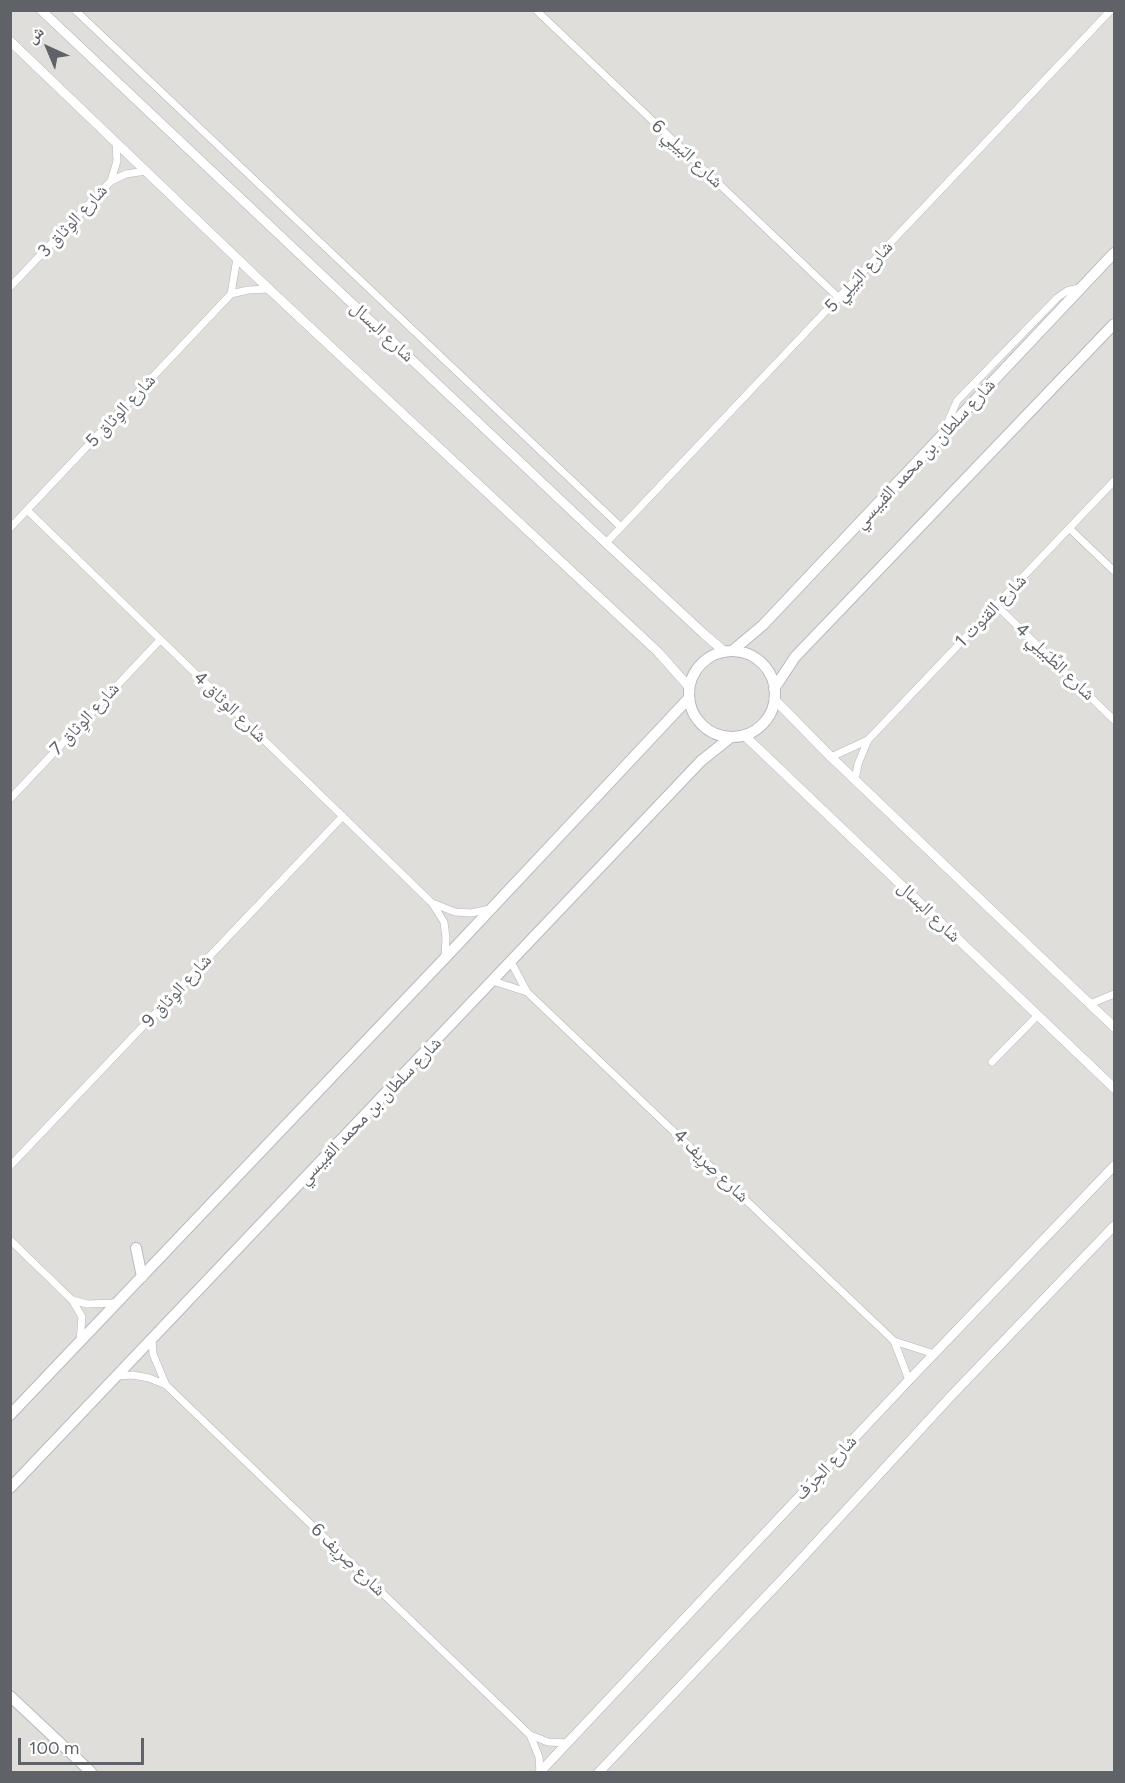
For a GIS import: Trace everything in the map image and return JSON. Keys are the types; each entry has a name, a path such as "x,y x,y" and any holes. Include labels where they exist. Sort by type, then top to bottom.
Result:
{"main road":[{"name":"شارع سلطان بن محمد القبيسي","path":"729,652 763,625 1114,253"},
{"path":"774,694 767,669 759,661 749,655 729,652 708,658 699,666 693,676 689,693 693,713 702,726 716,734 731,737 744,735 756,729 766,720 774,694 795,657 1114,324"},
{"path":"10,1415 445,958 689,693"},
{"name":"شارع سلطان بن محمد القبيسي","path":"10,1488 701,761 731,737"},
{"path":"136,1248 142,1277"},
{"path":"10,1696 90,1773"}],"street":[{"name":"شارع البسال","path":"41,10 606,543 704,634 729,652"},
{"path":"75,10 621,528"},
{"name":"شارع البَيلِي 6","path":"536,10 839,298"},
{"name":"شارع البَيلِي 5","path":"606,543 1111,10"},
{"path":"10,41 269,289 658,652 689,693"},
{"name":"شارع الوِثاق 3","path":"111,181 117,161 116,142"},
{"name":"شارع الوِثاق 3","path":"10,287 111,181 126,174 146,171"},
{"path":"237,258 231,294 269,289"},
{"name":"شارع الوِثاق 5","path":"10,528 231,294"},
{"name":"شارع القنوت 1","path":"831,757 867,740 1114,481"},
{"name":"شارع الوِثاق 4","path":"27,510 432,903 444,922 445,958"},
{"path":"1069,528 1114,571"},
{"name":"شارع الطِّبَيلِي 4","path":"996,605 1114,720"},
{"name":"شارع الوِثاق 7","path":"10,799 160,640"},
{"path":"774,694 831,757 1114,1027"},
{"name":"شارع البسال","path":"744,735 1114,1088"},
{"name":"شارع القنوت 1","path":"855,780 867,740"},
{"name":"شارع الوِثاق 9","path":"10,1166 343,816"},
{"name":"شارع الوِثاق 4","path":"432,903 455,912 471,913 491,909"},
{"name":"شارع صِرِيف 4","path":"511,962 526,992 894,1341 934,1354"},
{"name":"شارع صِرِيف 4","path":"493,981 526,992"},
{"path":"1090,1004 1114,994"},
{"path":"992,1062 1038,1015"},
{"name":"شارع الحِرَف","path":"540,1772 1114,1166"},
{"path":"598,1773 791,1570 952,1395 1114,1226"},
{"path":"10,1240 72,1300 82,1317 79,1344"},
{"path":"72,1300 87,1304 118,1303"},
{"name":"شارع صِرِيف 6","path":"152,1340 153,1354 166,1385"},
{"name":"شارع صِرِيف 4","path":"894,1341 909,1380"},
{"name":"شارع صِرِيف 6","path":"117,1376 133,1375 166,1385 530,1735 537,1749 540,1772"},
{"name":"شارع صِرِيف 6","path":"530,1735 548,1742 568,1743"}],"shaded area":[{"path":"11,11 1114,11 1114,1772 11,1772"}]}
